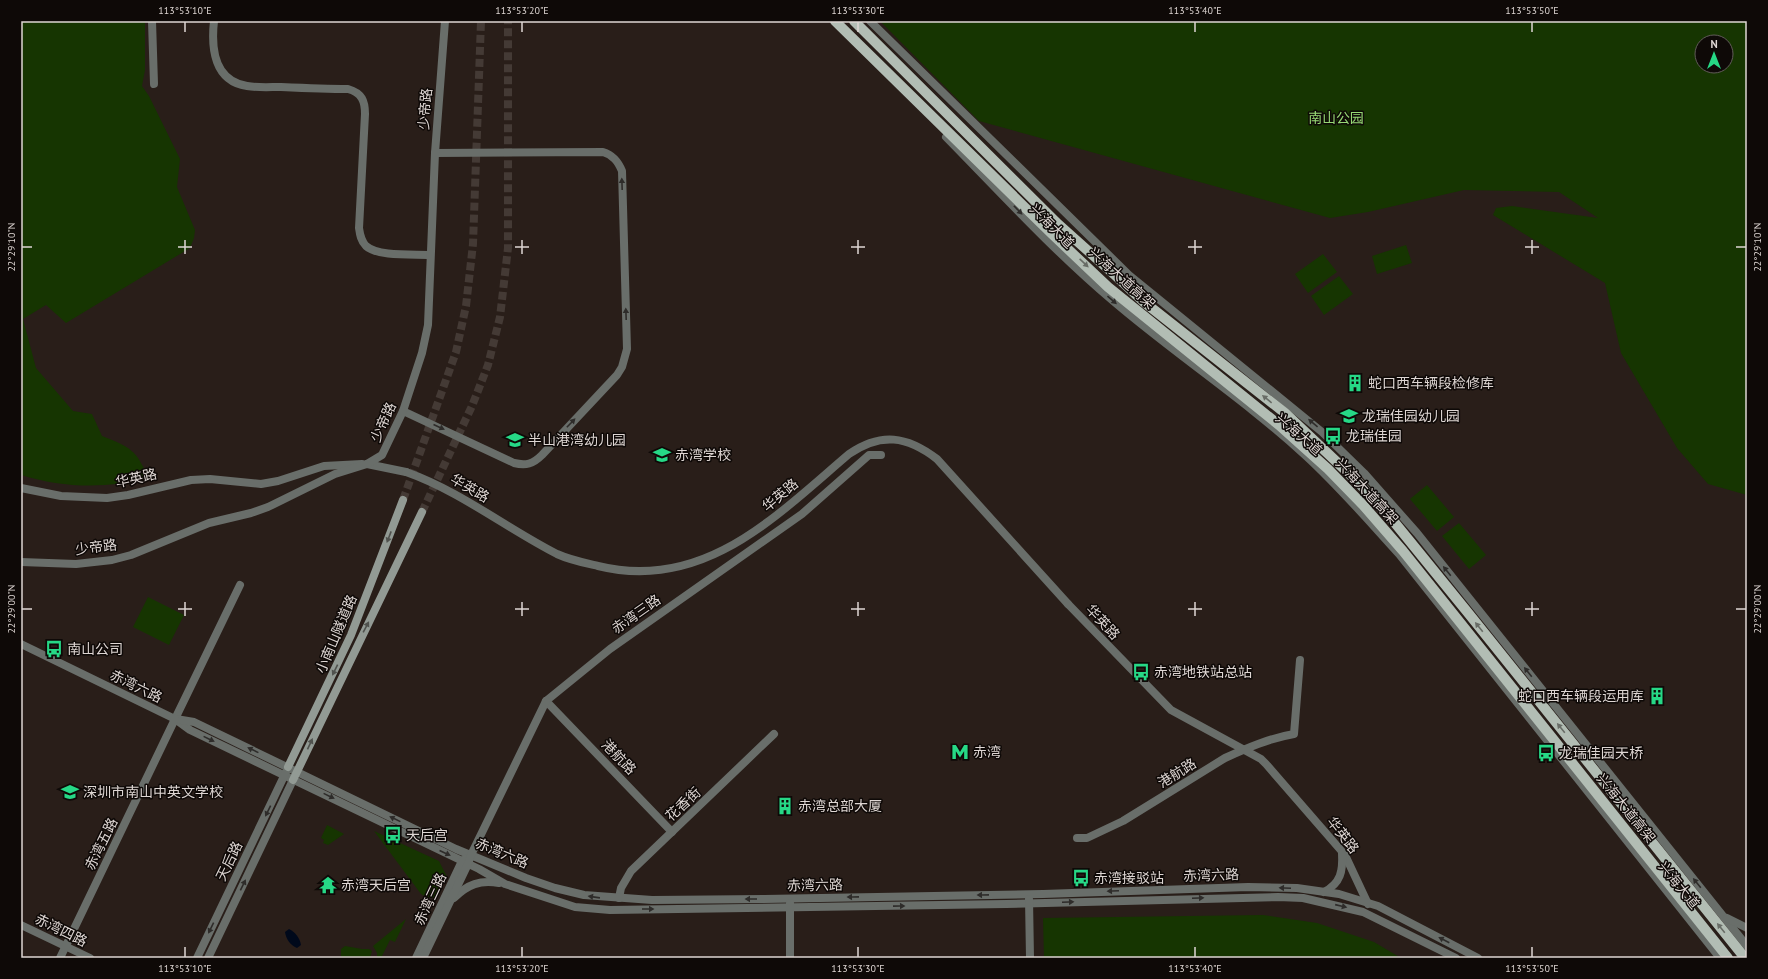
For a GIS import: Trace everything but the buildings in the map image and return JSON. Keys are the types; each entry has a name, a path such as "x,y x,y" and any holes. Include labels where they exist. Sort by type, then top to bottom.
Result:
{"main road":[{"name":"兴海大道高架","path":"835,21 1108,287 1279,425 1349,490 1403,551 1728,958"},
{"name":"兴海大道高架","path":"854,21 1058,224 1144,302 1284,413 1359,483 1421,554 1745,958"},
{"name":"小南山隧道路","path":"288,767 351,636 402,500"},
{"name":"小南山隧道路","path":"295,776 422,512"}],"street":[{"path":"152,21 154,84"},
{"path":"214,21 212,48 216,61 222,72 231,80 247,86 348,89 360,95 363,99 365,114 359,228 362,242 378,252 430,255"},
{"name":"少帝路","path":"21,562 76,564 112,560 131,555 209,523 251,513 286,499 335,474 367,464 382,455 387,448 403,411 422,353 428,325 434,153 445,21"},
{"name":"兴海大道","path":"835,21 886,76 1075,267 1158,338 1243,404 1304,454 1344,493 1399,554 1720,958"},
{"name":"兴海大道","path":"870,21 1129,275 1322,432 1364,473 1417,533 1747,946"},
{"path":"403,411 455,434 514,463 520,465 531,464 542,455 617,375 622,367 627,349 622,170 614,157 603,152 434,153"},
{"name":"华英路","path":"21,488 61,496 107,498 128,495 191,480 210,479 261,484 278,481 324,466 367,464 406,472 426,479 456,494 518,533 559,554 611,569 634,571 654,570 685,565 730,548 776,517 860,446 872,441 896,440 915,445 937,459 1068,604 1170,710 1266,764 1342,852 1373,916"},
{"name":"赤湾三路","path":"416,958 465,863 471,855 546,701 610,648 802,514 869,455 881,455"},
{"name":"赤湾五路","path":"60,958 240,585"},
{"name":"赤湾六路","path":"21,644 176,719 190,730 284,776 295,776 471,855 555,888 584,895 652,900 1029,894 1248,887 1297,888 1324,892 1367,902 1402,918 1478,958"},
{"name":"港航路","path":"1077,838 1087,838 1123,821 1225,758 1281,736 1294,734 1300,660"},
{"name":"港航路","path":"546,701 672,832"},
{"name":"赤湾六路","path":"176,719 194,722 288,767 295,776 505,884 558,902 587,909 790,908 1029,904 1278,896 1303,898 1337,905 1373,916 1456,958"},
{"name":"花香街","path":"619,898 621,888 631,872 774,734"},
{"name":"小南山隧道路","path":"284,776 288,767"},
{"name":"天后路","path":"197,958 284,776"},
{"name":"天后路","path":"208,958 295,776"},
{"path":"1324,892 1339,879 1342,868 1342,852"},
{"name":"赤湾三路","path":"423,958 465,863"},
{"path":"449,902 464,888 474,883 490,881 505,884"},
{"path":"1029,894 1030,958"},
{"path":"790,898 790,958"},
{"path":"1721,914 1747,928"},
{"name":"赤湾四路","path":"21,925 90,958"},
{"path":"1737,958 1747,951"}],"green space":[{"path":"21,21 145,21 145,70 142,86 149,96 180,159 177,187 195,230 190,248 66,323 46,305 23,319 36,368 73,411 92,414 102,436 119,443 136,455 148,478 116,484 84,486 69,485 21,475"},
{"name":"南山公园","path":"880,21 1747,21 1747,495 1708,484 1677,448 1621,353 1605,283 1493,215 1496,208 1512,206 1598,218 1559,192 1464,190 1368,212 1330,218 979,121"},
{"path":"1406,245 1412,263 1377,274 1372,256"},
{"path":"1323,254 1337,272 1308,293 1295,274"},
{"path":"1339,276 1353,294 1324,315 1311,296"},
{"path":"1427,485 1454,517 1437,531 1410,499"},
{"path":"1459,523 1486,555 1469,569 1442,536"},
{"path":"148,597 184,615 169,645 133,627"},
{"path":"327,825 344,834 328,845 323,843 324,840 321,838"},
{"path":"374,831 439,861 447,877 436,898 426,897 421,894"},
{"path":"1263,915 1317,923 1374,942 1401,958 1044,958 1043,918"},
{"path":"406,919 395,942 390,940 381,958 377,958 377,953 373,946"},
{"path":"345,946 369,949 372,951 370,958 341,958 341,949"}],"water":[{"path":"289,929 300,940 301,945 297,948 289,942 286,937 285,932"}],"tunnel":[{"path":"403,500 456,352 466,306 473,244 481,21"},
{"path":"422,512 472,406 488,365 500,317 508,248 508,21"}],"place":[{"name":"蛇口西车辆段检修库","path":"1355,383"},
{"name":"龙瑞佳园幼儿园","path":"1349,416"},
{"name":"龙瑞佳园","path":"1333,436"},
{"name":"半山港湾幼儿园","path":"515,440"},
{"name":"赤湾学校","path":"662,455"},
{"name":"南山公司","path":"54,649"},
{"name":"赤湾地铁站总站","path":"1141,672"},
{"name":"蛇口西车辆段运用库","path":"1657,696"},
{"name":"赤湾","path":"960,752"},
{"name":"龙瑞佳园天桥","path":"1546,753"},
{"name":"深圳市南山中英文学校","path":"70,792"},
{"name":"赤湾总部大厦","path":"785,806"},
{"name":"天后宫","path":"393,835"},
{"name":"赤湾接驳站","path":"1081,878"},
{"name":"赤湾天后宫","path":"328,885"}]}
